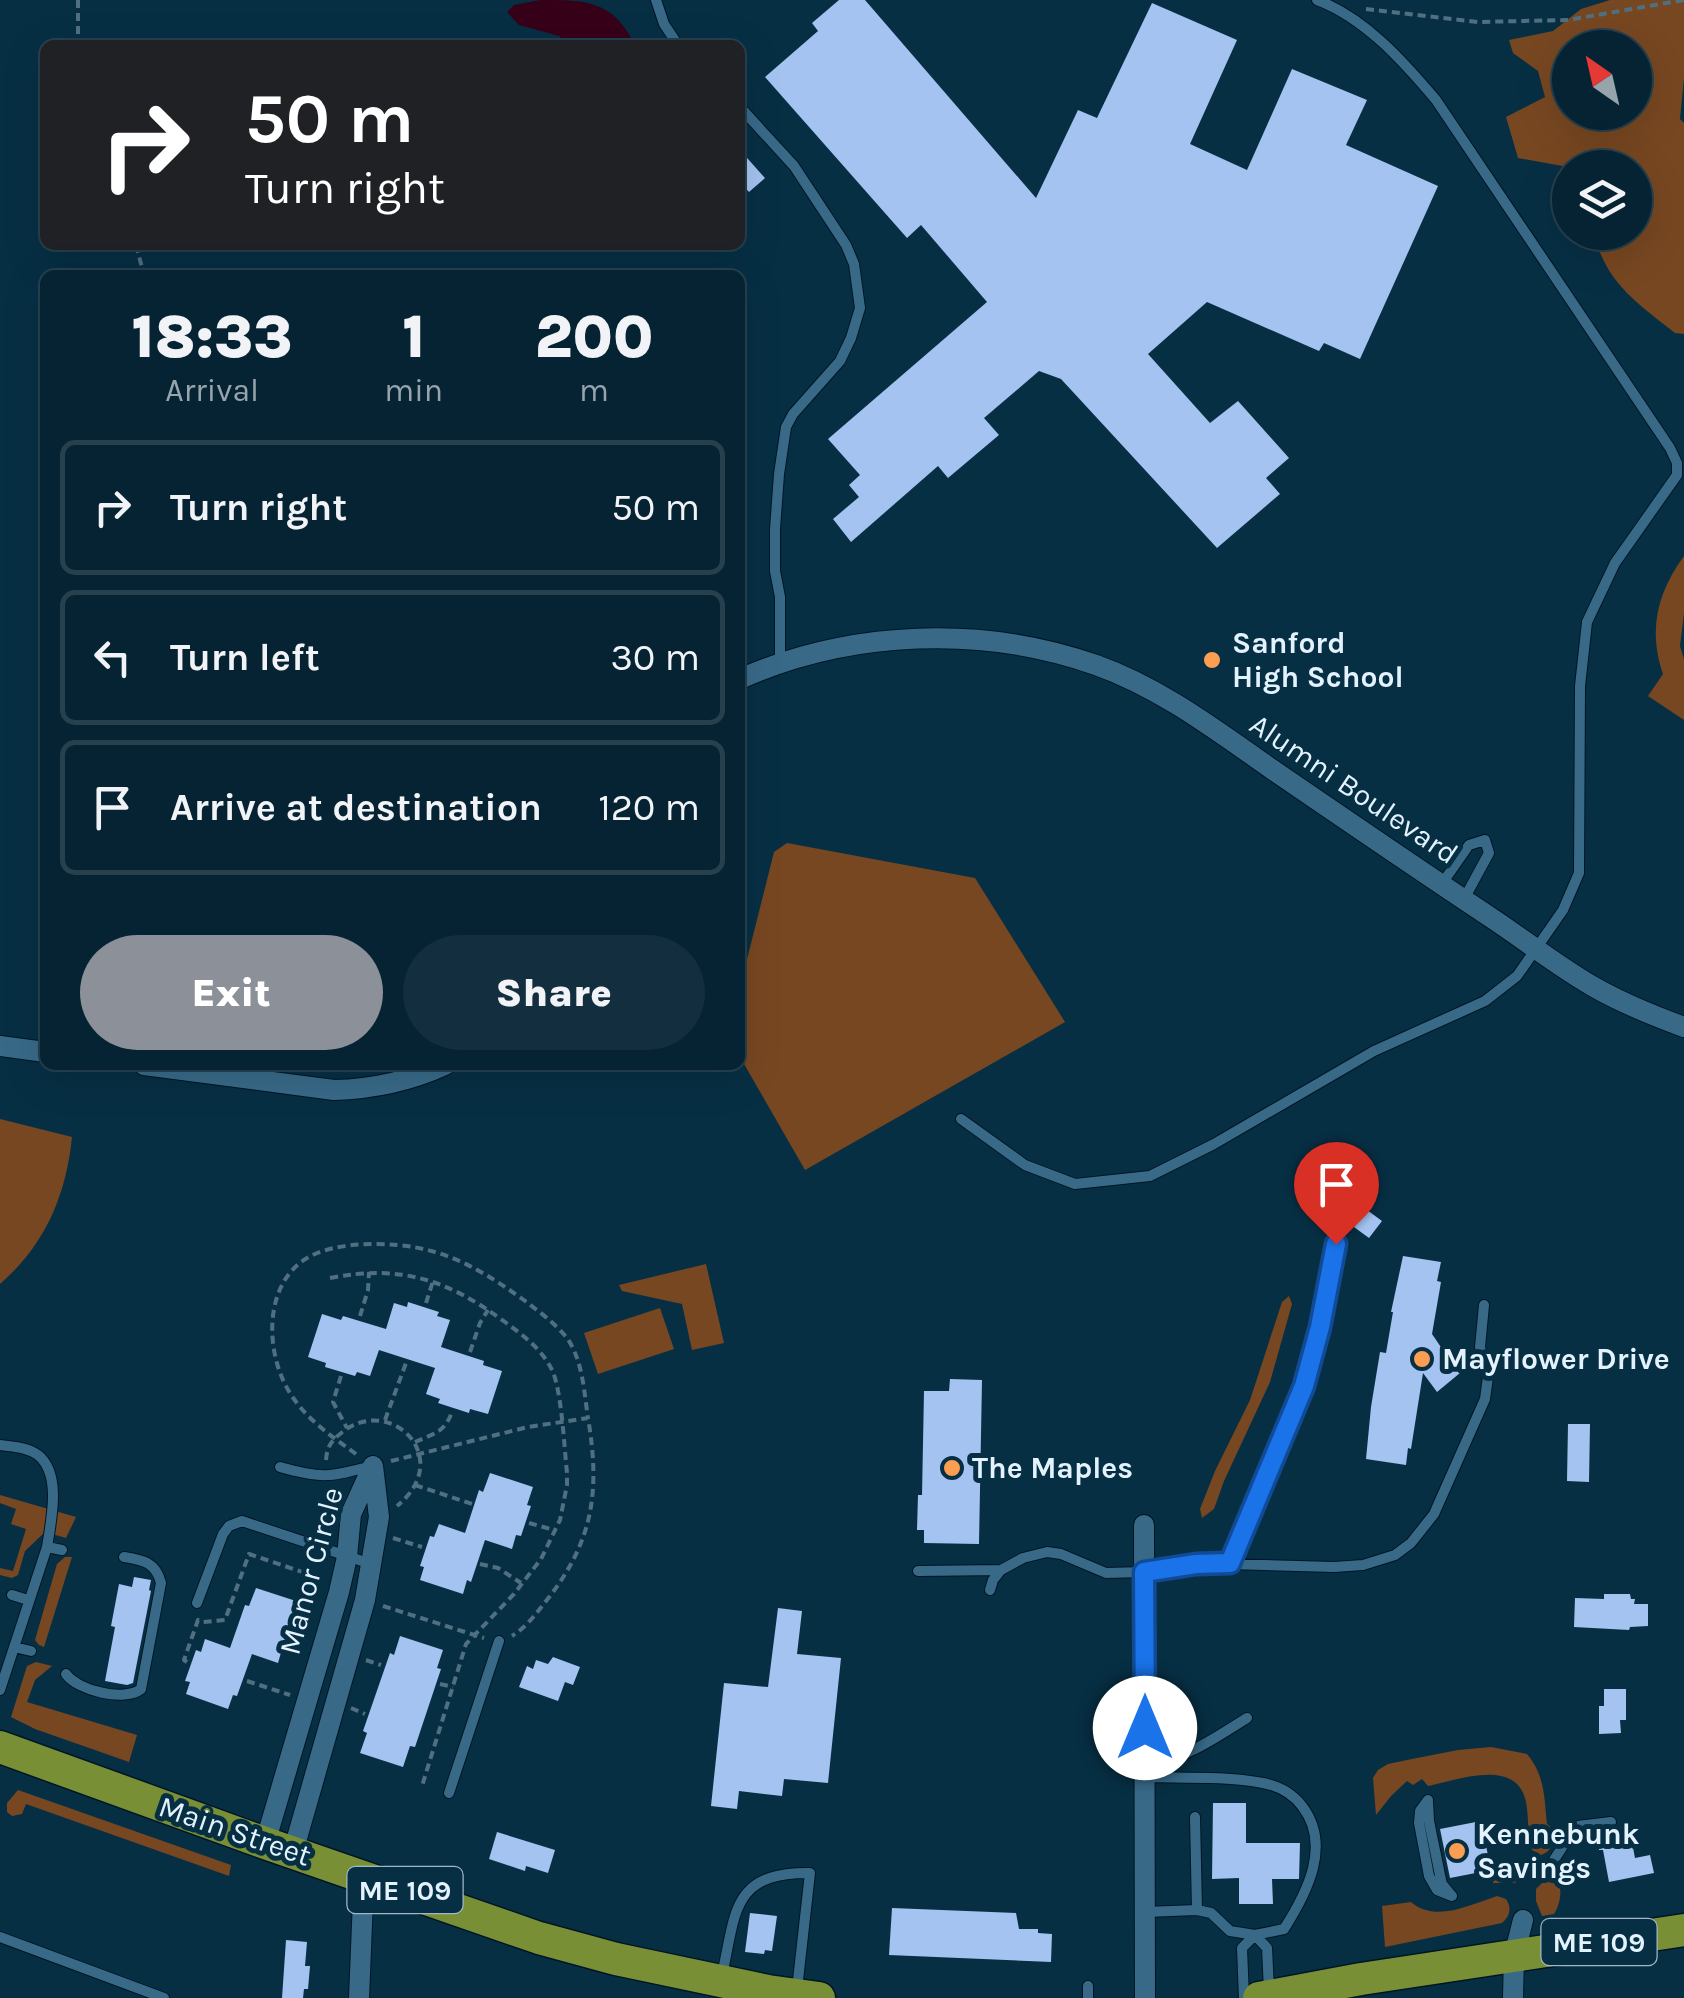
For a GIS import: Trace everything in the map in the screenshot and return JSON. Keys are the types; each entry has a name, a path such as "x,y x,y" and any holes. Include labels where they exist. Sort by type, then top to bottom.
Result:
{"highway":[{"name":"Main Street","path":"0,1747 540,1938 616,1959 808,1996"},
{"name":"ME 109","path":"1261,1998 1684,1930"}],"street":[{"name":"Alumni Boulevard","path":"745,677 780,663 853,645 928,638 1006,643 1096,666 1120,675 1198,719 1592,986 1684,1028"},
{"path":"0,1046 40,1051"},
{"path":"182,1070 334,1090 396,1082 431,1070"},
{"name":"Manor Circle","path":"279,1848 347,1556 352,1514 373,1466"},
{"name":"Manor Circle","path":"279,1848 365,1600 379,1517 373,1466"},
{"path":"1144,1526 1145,1998"},
{"path":"359,1998 364,1876"},
{"path":"1513,1998 1514,1956 1523,1920"}],"lane":[{"path":"656,0 675,40"},
{"path":"961,1118 1025,1166 1075,1184 1150,1176 1214,1144 1374,1051 1485,1001 1517,976 1538,949 1579,873 1580,675 1587,622 1615,563 1677,475 1678,463 1436,100 1375,37 1317,0"},
{"path":"745,112 794,166 846,245 854,264 860,308 840,361 786,427 775,529 780,663"},
{"path":"1441,885 1469,845 1486,840 1488,853 1464,900"},
{"path":"1230,1563 1304,1386 1336,1244"},
{"path":"990,1590 1001,1570 1023,1558 1047,1552 1106,1573 1230,1563 1334,1567 1363,1565 1394,1554 1411,1544 1434,1514 1485,1399 1488,1377 1480,1347 1484,1305"},
{"path":"0,1445 20,1447 42,1458 49,1469 52,1497 47,1547 0,1690"},
{"path":"280,1467 312,1476 334,1476 373,1466"},
{"path":"197,1604 223,1534 229,1526 242,1521 372,1564"},
{"path":"47,1547 62,1550"},
{"path":"66,1674 74,1684 123,1696 132,1696 141,1689 161,1583 151,1564 124,1557"},
{"path":"918,1570 1001,1570"},
{"path":"12,1595 28,1600"},
{"path":"449,1792 498,1641"},
{"path":"14,1647 31,1652"},
{"path":"1145,1772 1194,1752 1247,1718"},
{"path":"1145,1772 1263,1783 1290,1792 1311,1818 1316,1848 1310,1880 1284,1929 1255,1934 1230,1931 1211,1913 1145,1912"},
{"path":"1428,1800 1420,1812 1419,1823 1429,1876 1438,1890 1452,1896"},
{"path":"1195,1817 1196,1910"},
{"path":"1550,1866 1569,1827 1611,1822"},
{"path":"720,1981 737,1907 748,1891 756,1882 774,1876 810,1873 808,1996"},
{"path":"1255,1934 1267,1948 1261,1998"},
{"path":"1255,1934 1242,1948 1261,1998"},
{"path":"0,1937 164,1998"}],"path":[{"path":"78,0 78,40"},
{"path":"1329,5 1478,22 1568,20 1684,0"},
{"path":"365,1600 498,1641 517,1633 532,1620 568,1573 588,1522 594,1459 588,1418 578,1362 566,1338 552,1322 474,1267 422,1247 338,1247 304,1260 284,1280 274,1308 273,1342 280,1372 294,1399 318,1425 373,1466 528,1427 588,1418"},
{"path":"360,1316 369,1272"},
{"path":"330,1278 369,1272 403,1273 433,1280 488,1310 541,1352 556,1383 567,1485 555,1530 541,1560 523,1584 466,1644 422,1786"},
{"path":"426,1304 433,1280"},
{"path":"470,1352 488,1310"},
{"path":"384,1422 406,1363"},
{"path":"341,1376 334,1402 347,1428"},
{"path":"414,1442 442,1430 452,1412"},
{"path":"415,1485 472,1504"},
{"path":"529,1523 555,1530"},
{"path":"386,1536 422,1546"},
{"path":"187,1662 184,1660 198,1620 225,1620 249,1554 329,1581"},
{"path":"480,1564 498,1568 523,1584"},
{"path":"228,1614 237,1617"},
{"path":"360,1658 380,1665"},
{"path":"247,1681 298,1698"},
{"path":"440,1684 452,1686"}],"shaded area":[{"path":"540,0 584,2 607,11 632,40 563,40 519,25 507,12 514,5"},
{"path":"1610,0 1684,0 1680,119 1684,123 1684,334 1675,333 1624,290 1599,250 1652,250 1652,150 1552,150 1552,164 1518,158 1506,117 1545,97 1538,71 1513,53 1509,40 1552,31 1552,130 1652,130 1652,30 1554,30 1581,9"},
{"path":"1684,556 1680,646 1684,659 1684,720 1648,696 1663,674 1656,642 1658,612 1667,584"},
{"path":"787,843 975,878 1065,1022 805,1170 745,1066 745,967 774,852"},
{"path":"0,1119 72,1137 65,1179 51,1218 29,1253 0,1284"},
{"path":"706,1264 724,1343 692,1350 682,1304 622,1291 619,1285"},
{"path":"1289,1296 1292,1304 1270,1382 1214,1509 1202,1518 1200,1509 1250,1400 1282,1302"},
{"path":"660,1308 674,1349 598,1374 584,1333"},
{"path":"0,1495 76,1517 66,1538 45,1532 25,1551 18,1575 12,1578 0,1575 0,1568 13,1571 26,1529 11,1524 16,1509 0,1503"},
{"path":"72,1557 44,1647 35,1640 57,1564"},
{"path":"36,1662 52,1666 35,1680 27,1702 137,1735 129,1762 11,1717 27,1666"},
{"path":"1491,1747 1527,1754 1537,1770 1547,1824 1561,1836 1547,1852 1541,1855 1532,1850 1526,1802 1520,1788 1499,1776 1470,1777 1428,1786 1422,1779 1413,1785 1407,1781 1376,1815 1373,1778 1388,1764"},
{"path":"18,1790 231,1865 229,1876 26,1804 22,1814 12,1816 7,1812 7,1803"},
{"path":"1518,1863 1523,1870 1515,1883 1493,1883 1492,1866"},
{"path":"1550,1875 1558,1880 1560,1900 1554,1914 1542,1916 1536,1889"},
{"path":"1497,1896 1506,1899 1509,1906 1502,1923 1385,1947 1382,1906 1411,1902 1442,1912"}],"building":[{"name":"Sanford High School","path":"839,0 865,0 1036,198 1078,110 1097,118 1152,3 1237,40 1190,144 1247,170 1292,69 1367,100 1346,145 1438,186 1360,359 1324,343 1319,351 1207,302 1148,354 1210,423 1238,401 1289,458 1266,478 1280,494 1217,548 1061,379 1039,371 984,418 999,435 948,478 938,466 851,542 833,519 859,497 849,485 860,475 828,439 987,302 921,225 907,238 765,77 818,31 812,23"},
{"path":"745,156 765,178 749,192 745,188"},
{"path":"1367,1210 1382,1221 1369,1238 1354,1227"},
{"name":"Mayflower Drive","path":"1403,1256 1441,1262 1432,1334 1447,1356 1457,1357 1466,1368 1437,1392 1423,1373 1406,1465 1366,1459 1380,1352 1386,1353"},
{"path":"408,1302 439,1312 437,1316 450,1320 441,1347 502,1371 488,1414 470,1409 469,1413 438,1403 440,1399 426,1394 435,1368 379,1350 370,1376 325,1367 326,1363 308,1357 322,1314 386,1329 394,1303 407,1307"},
{"name":"The Maples","path":"950,1379 982,1380 979,1544 924,1543 924,1530 917,1530 918,1495 922,1495 924,1391 949,1391"},
{"path":"1568,1424 1590,1424 1589,1482 1567,1481"},
{"path":"490,1473 533,1487 521,1536 516,1535 512,1549 485,1540 463,1594 420,1580 424,1567 420,1566 430,1536 434,1537 439,1524 465,1533 479,1490 483,1492"},
{"path":"134,1577 151,1580 151,1591 133,1683 127,1685 105,1681 119,1584 132,1587"},
{"path":"256,1588 299,1602 287,1651 282,1649 278,1663 252,1654 237,1696 233,1695 228,1709 186,1694 190,1682 185,1681 196,1650 201,1652 205,1639 230,1648 245,1605 249,1606"},
{"path":"1604,1594 1630,1594 1634,1604 1648,1604 1648,1626 1629,1630 1574,1627 1575,1598 1604,1599"},
{"path":"778,1608 802,1611 797,1654 841,1658 828,1783 784,1779 782,1796 739,1791 737,1809 711,1806 724,1683 768,1687"},
{"path":"400,1636 443,1650 437,1668 441,1669 415,1747 410,1746 403,1767 360,1753 367,1733 363,1731 390,1653 394,1655"},
{"path":"553,1657 580,1667 573,1685 565,1682 558,1701 519,1687 527,1666 533,1669 536,1660 548,1664"},
{"path":"1604,1689 1626,1689 1626,1720 1620,1720 1621,1733 1599,1734 1599,1706 1604,1706"},
{"path":"1213,1803 1246,1803 1246,1843 1300,1843 1299,1879 1272,1879 1273,1904 1239,1904 1239,1878 1212,1879"},
{"name":"Kennebunk Savings","path":"1481,1821 1491,1870 1450,1878 1440,1829"},
{"path":"497,1832 555,1850 548,1873 526,1866 525,1871 489,1859"},
{"path":"1630,1832 1635,1858 1650,1855 1654,1873 1609,1882 1597,1835"},
{"path":"892,1908 1016,1913 1019,1929 1052,1934 1051,1962 889,1955"},
{"path":"750,1913 777,1916 772,1951 745,1952"},
{"path":"286,1940 307,1942 305,1966 310,1966 303,1998 282,1998"}],"place":[{"name":"Sanford High School","path":"1212,660"},
{"name":"Mayflower Drive","path":"1422,1359"},
{"name":"The Maples","path":"952,1468"},
{"name":"Kennebunk Savings","path":"1457,1851"}],"route":[{"path":"1145,1728 1144,1572 1169,1566 1230,1563 1304,1386 1336,1244"}]}
